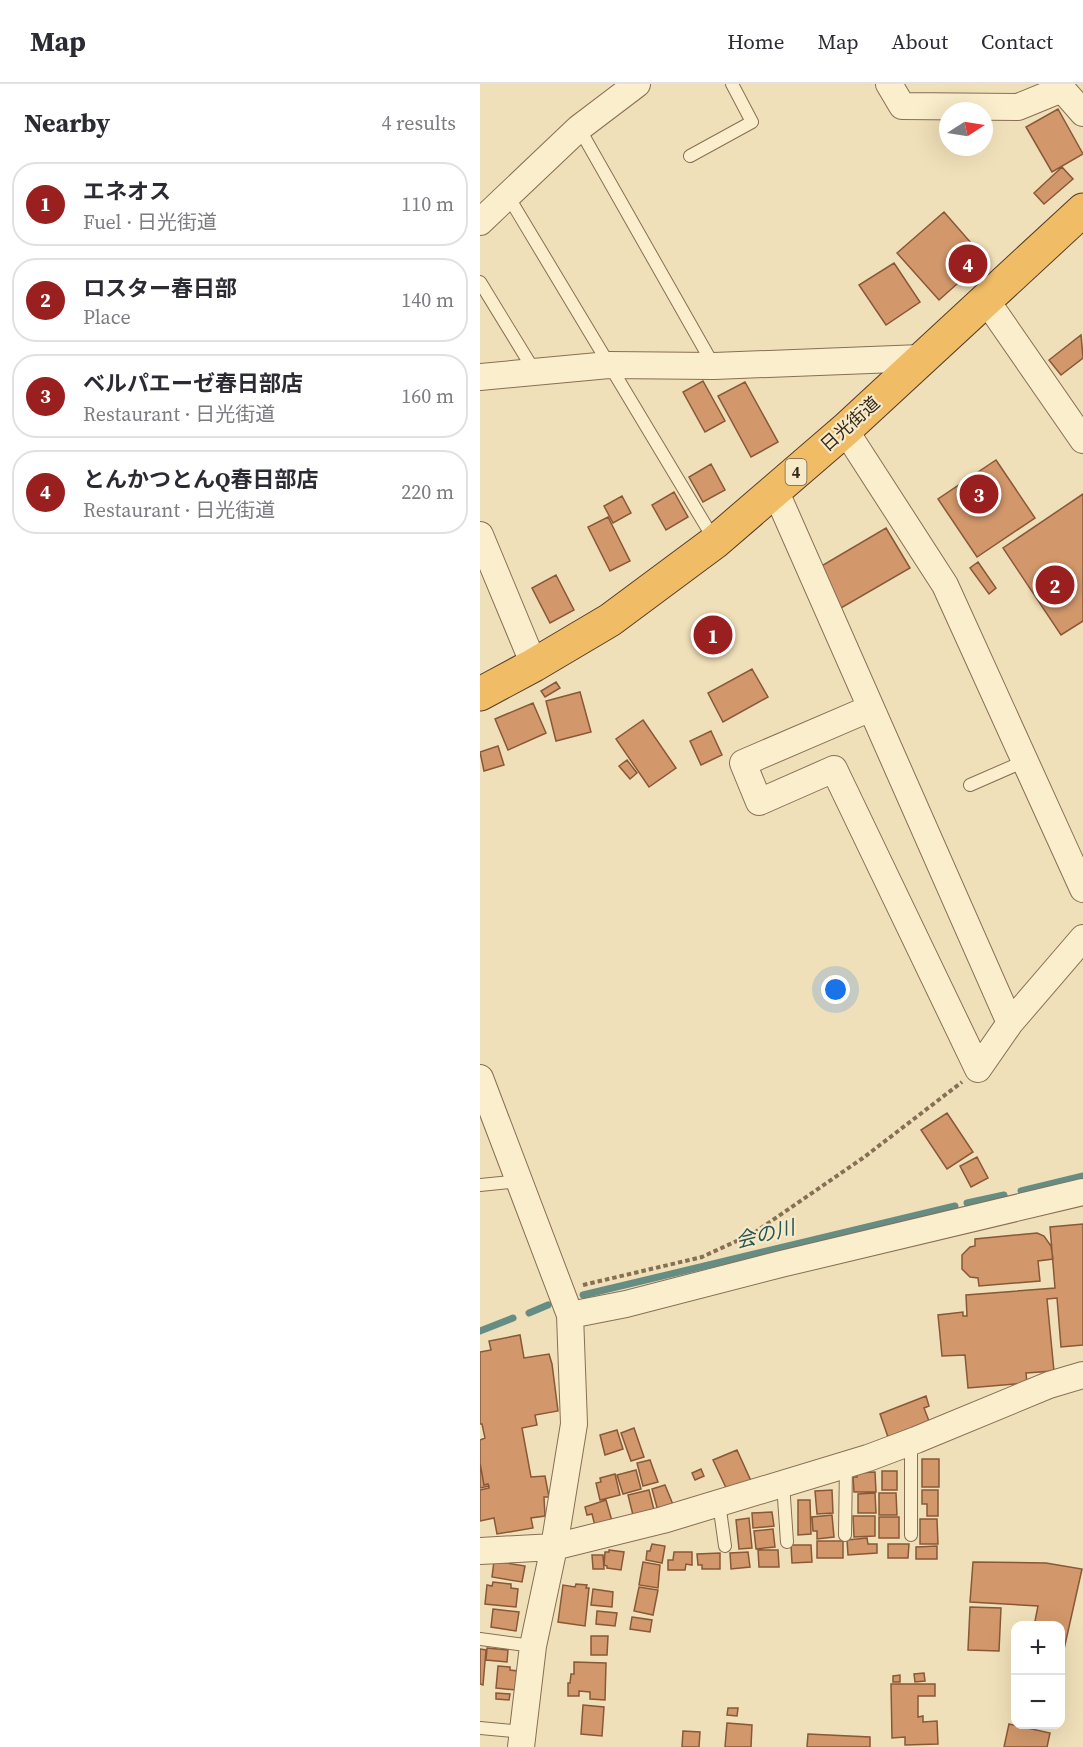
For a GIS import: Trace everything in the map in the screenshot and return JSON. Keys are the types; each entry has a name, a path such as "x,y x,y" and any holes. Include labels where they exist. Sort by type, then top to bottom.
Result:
{"highway":[{"name":"日光街道","path":"480,694 610,620 715,542 845,430 1083,210"}],"street":[{"path":"480,222 579,128 637,84"},
{"path":"890,84 902,106 1018,107 1030,92 1062,89 1083,113"},
{"path":"986,300 1083,440"},
{"path":"480,378 609,365 714,366 921,358"},
{"path":"845,430 945,585 1083,889"},
{"path":"775,490 1010,1023"},
{"path":"480,536 534,665"},
{"path":"834,769 759,802 742,763 871,708"},
{"path":"819,731 834,769 978,1070"},
{"path":"978,1070 1010,1023 1083,938"},
{"path":"480,1078 570,1315 574,1424 554,1547 533,1646 522,1740"},
{"path":"570,1315 626,1304 1083,1192"},
{"path":"480,1551 554,1547 663,1520 911,1442 1049,1385 1083,1375"}],"lane":[{"path":"690,156 752,122 732,84"},
{"path":"579,128 714,366"},
{"path":"508,196 715,542"},
{"path":"480,282 535,372"},
{"path":"970,785 1025,761"},
{"path":"480,1185 519,1181"},
{"path":"911,1442 911,1535"},
{"path":"845,1535 846,1464"},
{"path":"783,1484 787,1542"},
{"path":"719,1503 725,1546"},
{"path":"480,1639 533,1646"},
{"path":"480,1728 522,1740"}],"path":[{"path":"562,1291 702,1257 754,1233 863,1158 978,1070"}],"building":[{"path":"1058,109 1083,154 1052,172 1026,127"},
{"path":"1062,167 1073,179 1044,204 1034,193"},
{"path":"944,212 985,259 939,300 897,253"},
{"path":"894,263 920,302 886,325 859,285"},
{"path":"1081,335 1083,358 1061,375 1049,360"},
{"path":"703,381 725,421 705,432 683,392"},
{"path":"745,382 778,442 751,457 718,396"},
{"path":"996,460 1035,518 977,557 938,499"},
{"path":"711,464 725,490 703,502 689,477"},
{"path":"674,492 688,517 666,530 652,505"},
{"path":"1083,494 1083,621 1061,635 1003,548"},
{"path":"622,496 631,513 613,523 604,506"},
{"path":"608,517 630,561 610,571 588,527"},
{"path":"886,528 910,568 841,608 818,568"},
{"path":"978,562 996,588 989,594 970,568"},
{"path":"556,575 574,610 550,623 532,588"},
{"path":"752,669 768,697 723,722 708,693"},
{"path":"556,682 560,688 545,697 541,691"},
{"path":"580,692 591,732 556,741 546,701"},
{"path":"533,703 546,733 508,750 495,719"},
{"path":"643,720 676,768 649,787 616,739"},
{"path":"711,731 722,755 701,765 690,741"},
{"path":"498,746 504,765 484,771 480,752"},
{"path":"627,760 637,773 630,779 619,766"},
{"path":"947,1113 973,1152 947,1169 921,1130"},
{"path":"977,1157 988,1178 971,1187 960,1166"},
{"path":"1083,1224 1083,1345 1061,1347 1057,1298 1047,1299 1054,1371 1026,1373 1027,1383 968,1388 965,1355 942,1356 938,1315 963,1312 963,1316 967,1316 966,1295 1055,1288 1050,1227"},
{"path":"1037,1233 1044,1236 1051,1246 1053,1259 1038,1261 1040,1281 979,1286 978,1278 970,1277 962,1269 962,1255 970,1247 975,1246 975,1239"},
{"path":"520,1335 524,1358 549,1354 552,1364 558,1411 535,1415 537,1425 522,1428 531,1477 545,1476 549,1497 544,1497 545,1516 531,1518 533,1528 497,1534 494,1518 480,1521 480,1490 489,1488 488,1484 484,1485 480,1463 480,1440 485,1438 482,1424 480,1424 480,1352 491,1350 489,1341"},
{"path":"926,1396 929,1406 924,1408 929,1421 888,1437 880,1414"},
{"path":"634,1428 644,1457 631,1461 621,1433"},
{"path":"617,1430 623,1449 605,1455 600,1435"},
{"path":"737,1450 751,1481 728,1492 713,1460"},
{"path":"922,1459 939,1459 939,1487 922,1487"},
{"path":"650,1460 658,1482 643,1486 637,1463"},
{"path":"480,1463 484,1485 489,1486 480,1488"},
{"path":"701,1469 704,1476 695,1480 692,1473"},
{"path":"636,1470 641,1489 623,1494 617,1475"},
{"path":"882,1471 897,1471 897,1490 882,1490"},
{"path":"875,1472 876,1492 854,1492 853,1477 857,1477 857,1473"},
{"path":"615,1474 620,1495 600,1500 596,1483 601,1482 600,1478"},
{"path":"665,1485 674,1507 658,1511 652,1489"},
{"path":"649,1490 654,1510 633,1515 628,1495"},
{"path":"832,1490 833,1513 817,1514 815,1491"},
{"path":"922,1490 938,1490 938,1516 927,1516 927,1504 922,1504"},
{"path":"875,1493 876,1513 858,1513 858,1494"},
{"path":"879,1493 896,1493 897,1515 879,1515"},
{"path":"606,1500 612,1521 595,1526 592,1514 587,1515 585,1507"},
{"path":"798,1500 810,1500 811,1534 798,1535"},
{"path":"772,1512 774,1526 753,1528 752,1513"},
{"path":"832,1515 834,1537 817,1539 817,1531 813,1531 812,1517"},
{"path":"853,1516 875,1516 875,1536 854,1537"},
{"path":"879,1517 899,1517 899,1538 879,1538"},
{"path":"749,1518 752,1548 739,1549 736,1520"},
{"path":"920,1519 937,1519 938,1544 920,1544"},
{"path":"773,1529 775,1547 756,1549 754,1531"},
{"path":"867,1538 868,1544 877,1544 877,1553 848,1555 847,1540"},
{"path":"817,1541 843,1541 843,1558 817,1558"},
{"path":"652,1544 665,1546 662,1563 646,1560 647,1551 650,1551"},
{"path":"888,1544 909,1544 908,1558 888,1558"},
{"path":"791,1545 811,1545 812,1562 792,1563"},
{"path":"937,1546 937,1559 916,1559 916,1547"},
{"path":"609,1550 624,1552 621,1570 607,1568 604,1565 605,1552"},
{"path":"758,1550 778,1550 779,1567 759,1567"},
{"path":"674,1552 692,1552 692,1565 686,1564 685,1570 668,1570 668,1560 673,1560"},
{"path":"748,1552 750,1567 731,1569 730,1553"},
{"path":"720,1553 720,1569 702,1569 702,1565 698,1565 697,1554"},
{"path":"592,1555 603,1555 604,1569 593,1569"},
{"path":"494,1561 525,1566 522,1582 492,1577"},
{"path":"643,1562 660,1565 658,1588 639,1585"},
{"path":"973,1562 1046,1563 1082,1569 1065,1645 1065,1621 1035,1621 1038,1606 970,1602"},
{"path":"493,1582 511,1584 511,1588 518,1589 516,1607 485,1604 487,1585 492,1586"},
{"path":"576,1584 587,1585 586,1588 589,1588 585,1626 558,1622 563,1585 575,1587"},
{"path":"639,1587 658,1590 653,1615 634,1611"},
{"path":"593,1589 613,1592 612,1607 591,1605"},
{"path":"970,1607 1001,1608 999,1651 968,1650"},
{"path":"493,1609 519,1612 516,1631 491,1627"},
{"path":"597,1611 617,1613 615,1626 596,1624"},
{"path":"632,1617 652,1620 650,1632 630,1629"},
{"path":"591,1636 608,1636 607,1655 591,1655"},
{"path":"487,1648 508,1650 507,1662 486,1660"},
{"path":"480,1649 486,1650 483,1685 480,1684"},
{"path":"574,1662 606,1663 605,1700 590,1699 590,1692 579,1691 579,1696 568,1696 568,1683 570,1683 571,1674 574,1674"},
{"path":"498,1666 510,1667 510,1670 518,1671 516,1690 496,1688"},
{"path":"924,1673 925,1681 915,1682 914,1674"},
{"path":"900,1675 900,1682 893,1682 893,1676"},
{"path":"891,1684 935,1684 935,1696 918,1696 918,1717 923,1716 923,1722 937,1721 938,1744 905,1745 905,1737 892,1738"},
{"path":"496,1693 510,1694 509,1700 496,1699"},
{"path":"583,1705 604,1707 602,1736 581,1734"},
{"path":"728,1708 738,1708 737,1716 727,1715"},
{"path":"727,1723 752,1725 751,1747 725,1747"},
{"path":"1009,1724 1011,1729 1032,1729 1050,1733 1047,1747 1004,1747"},
{"path":"683,1731 700,1732 699,1747 682,1747"},
{"path":"808,1734 870,1737 870,1747 807,1747"}],"waterway":[{"name":"会の川","path":"1021,1191 1083,1176"},
{"name":"会の川","path":"967,1203 1004,1195"},
{"name":"会の川","path":"583,1295 955,1206"},
{"name":"会の川","path":"529,1313 548,1305"},
{"name":"会の川","path":"480,1331 513,1318"}],"place":[{"name":"とんかつとんQ春日部店","path":"968,264"},
{"name":"ベルパエーゼ春日部店","path":"979,494"},
{"name":"ロスター春日部","path":"1055,585"},
{"name":"エネオス","path":"713,635"}]}
